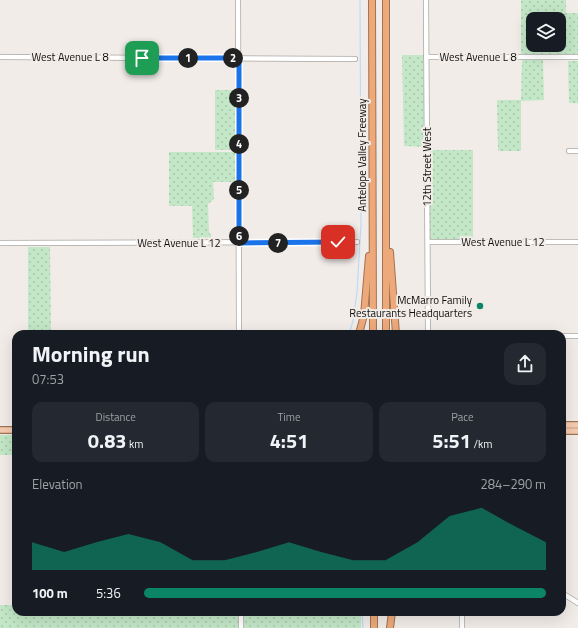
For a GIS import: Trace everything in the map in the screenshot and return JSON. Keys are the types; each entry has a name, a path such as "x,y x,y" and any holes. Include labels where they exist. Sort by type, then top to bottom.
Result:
{"highway":[{"name":"Antelope Valley Freeway","path":"372,0 374,330"},
{"path":"386,0 386,330"},
{"path":"386,213 396,330"},
{"path":"360,330 364,315 370,252 373,240"},
{"path":"374,616 374,628"},
{"path":"388,616 389,628"},
{"path":"389,628 391,616"}],"main road":[{"path":"566,425 578,425"},
{"path":"0,430 12,430"},
{"path":"566,431 578,431"}],"street":[{"path":"238,0 240,330"},
{"name":"12th Street West","path":"426,0 428,330"},
{"name":"West Avenue L 8","path":"0,57 355,59"},
{"name":"West Avenue L 8","path":"426,57 578,57"},
{"path":"570,150 578,150"},
{"name":"West Avenue L 12","path":"0,243 357,242"},
{"name":"West Avenue L 12","path":"428,242 578,242"},
{"path":"566,336 578,336"},
{"path":"566,596 578,603"},
{"path":"241,616 241,628"},
{"path":"462,616 462,628"}],"green space":[{"path":"521,0 566,0 566,12 526,12 526,52 566,52 566,13 578,13 578,54 521,54"},
{"path":"402,55 423,55 425,147 404,146"},
{"path":"522,60 543,60 544,100 521,101 521,151 498,151 497,100 521,100"},
{"path":"568,61 578,61 578,103 569,103"},
{"path":"215,90 235,90 235,150 215,150"},
{"path":"430,150 473,150 473,240 430,240"},
{"path":"169,152 236,152 236,182 213,182 214,199 208,204 209,232 212,237 193,238 192,206 169,206"},
{"path":"28,247 50,247 51,330 28,330"},
{"path":"0,435 12,435 12,455 0,455"},
{"path":"0,605 12,605 12,616 361,616 361,628 0,628"}],"waterway":[{"path":"350,330 357,292 361,224 360,0"},
{"path":"362,616 363,628"}],"place":[{"name":"McMarro Family Restaurants Headquarters","path":"480,306"}],"route":[{"path":"142,58 239,58 239,243 338,242"}]}
